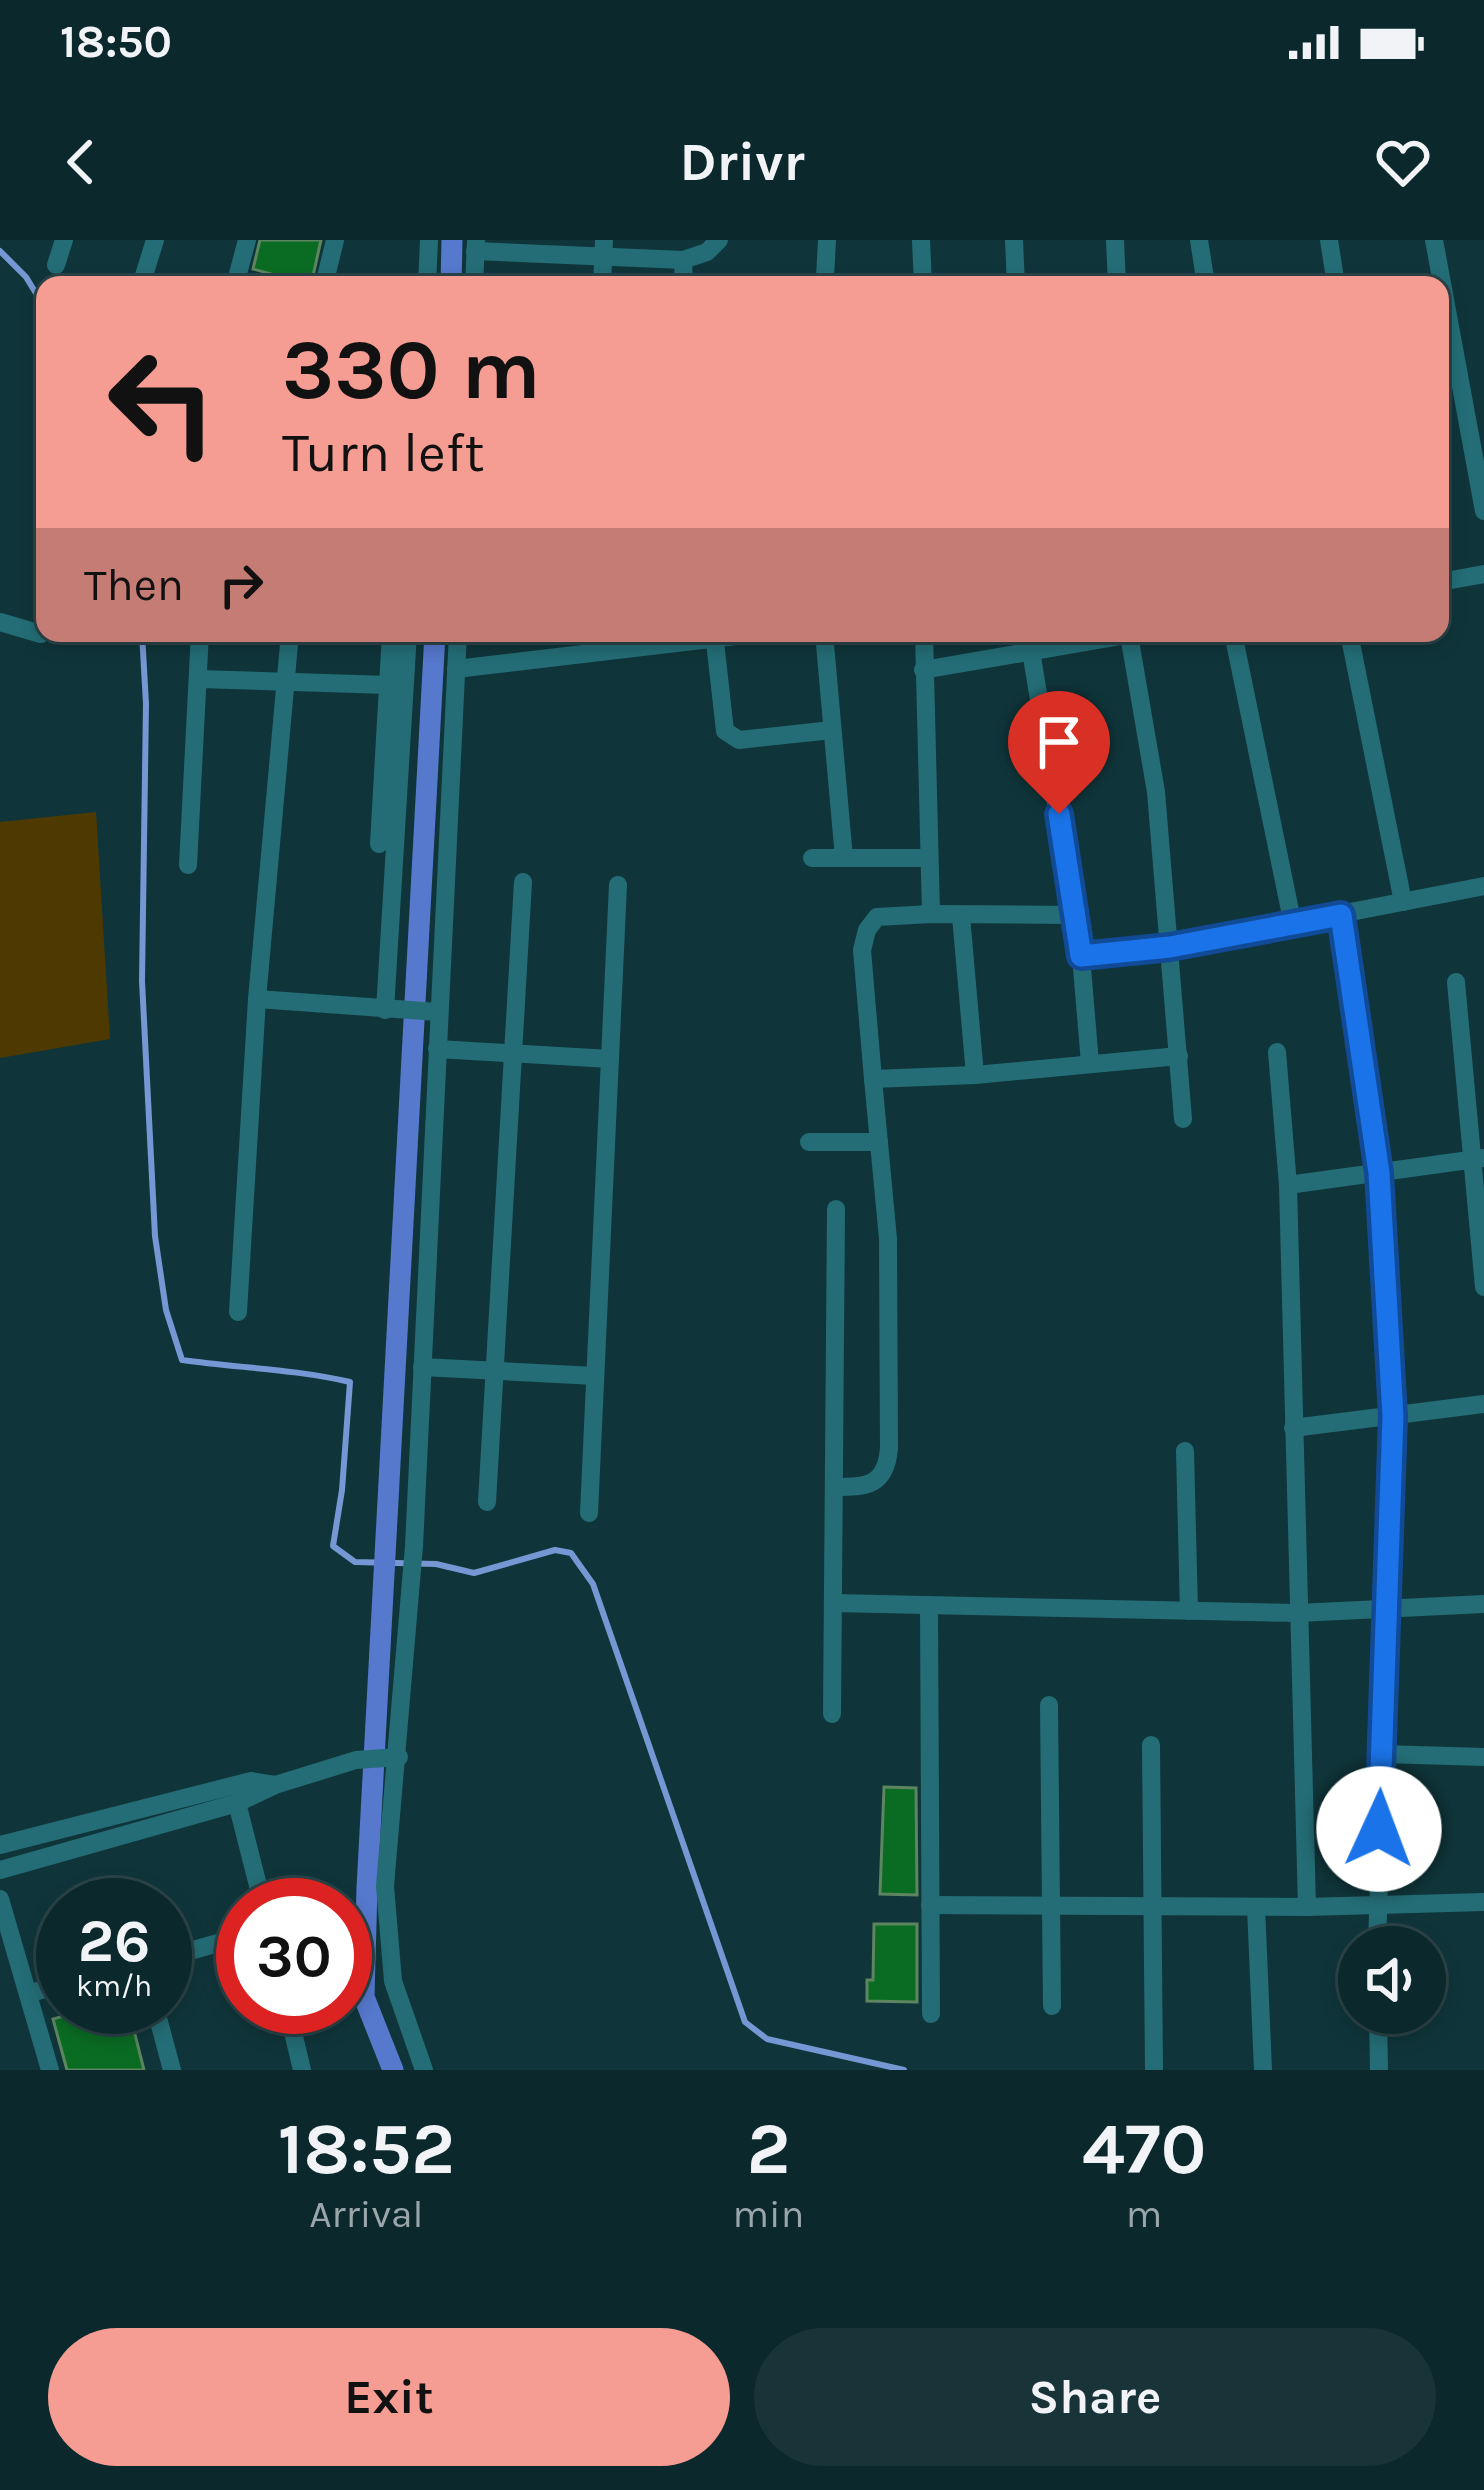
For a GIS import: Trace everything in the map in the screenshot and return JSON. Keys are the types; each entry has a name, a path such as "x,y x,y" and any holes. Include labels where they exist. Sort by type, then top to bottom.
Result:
{"street":[{"path":"56,265 64,240"},
{"path":"145,276 155,240"},
{"path":"238,276 248,240"},
{"path":"326,276 335,240"},
{"path":"427,276 428,240"},
{"path":"474,276 476,245 604,248 683,260 707,252 719,240"},
{"path":"825,276 827,240"},
{"path":"921,240 923,276"},
{"path":"1014,240 1016,276"},
{"path":"1115,240 1117,276"},
{"path":"1199,240 1205,276"},
{"path":"1329,240 1335,276"},
{"path":"1434,240 1438,276"},
{"path":"683,260 684,276"},
{"path":"1449,352 1484,511"},
{"path":"1449,580 1484,574"},
{"path":"0,622 36,633"},
{"path":"188,866 200,642"},
{"path":"238,1312 257,999 290,642"},
{"path":"379,844 390,642"},
{"path":"390,1010 408,642"},
{"path":"424,2070 403,2015 388,1951 385,1886 414,1546 437,1049 431,1012 458,642"},
{"path":"582,654 583,642"},
{"path":"456,669 671,642"},
{"path":"716,642 725,731 739,740 832,730"},
{"path":"825,642 844,858"},
{"path":"923,642 931,914"},
{"path":"1135,642 1156,793 1183,1118"},
{"path":"1235,642 1293,925"},
{"path":"1350,642 1403,902"},
{"path":"923,670 1036,645 1081,956 1090,1064"},
{"path":"198,679 388,685"},
{"path":"812,857 929,858"},
{"path":"487,1502 524,882"},
{"path":"589,1513 617,885"},
{"path":"1081,956 1170,947 1484,886"},
{"path":"834,1487 874,1484 888,1464 888,1239 862,950 867,930 877,917 1074,915"},
{"path":"1341,915 1379,1173 1393,1416 1376,1926"},
{"path":"962,916 975,1075"},
{"path":"1456,982 1479,1159 1484,1287"},
{"path":"257,999 431,1012"},
{"path":"437,1049 610,1059"},
{"path":"1277,1052 1288,1186 1307,1907"},
{"path":"873,1079 975,1075 1179,1056"},
{"path":"809,1142 879,1142"},
{"path":"1288,1186 1479,1159"},
{"path":"832,1714 836,1209"},
{"path":"422,1367 595,1376"},
{"path":"1293,1428 1484,1404"},
{"path":"1185,1451 1189,1611"},
{"path":"832,1603 1298,1613 1484,1604"},
{"path":"929,1605 931,2014"},
{"path":"1049,1705 1052,2006"},
{"path":"1151,1745 1154,2070"},
{"path":"1382,1754 1484,1756"},
{"path":"0,1870 237,1803 274,1785 356,1760 393,1758"},
{"path":"0,1845 251,1781 274,1785"},
{"path":"237,1803 256,1878"},
{"path":"0,1899 50,2070"},
{"path":"930,1905 1307,1907 1484,1902"},
{"path":"1256,1906 1263,2070"},
{"path":"28,1993 36,1991"},
{"path":"162,2034 172,2070"},
{"path":"293,2034 302,2070"},
{"path":"1378,2034 1379,2070"}],"shaded area":[{"path":"96,812 110,1039 0,1058 0,822"}],"building":[{"path":"260,240 321,240 313,276 278,276 253,269"},
{"path":"884,1787 916,1788 917,1895 880,1894"},
{"path":"874,1924 917,1924 917,2002 867,2001 867,1980 873,1980"},
{"path":"57,2034 135,2034 144,2070 67,2070"}],"waterway":[{"path":"451,276 452,240"},
{"path":"0,251 36,293"},
{"path":"143,642 142,981 155,1236 166,1310 182,1360 350,1382 333,1546 355,1562 436,1564 474,1573 555,1550 571,1553 593,1584 745,2022 767,2039 904,2070"},
{"path":"393,2070 364,1997 367,1888 435,642"}],"route":[{"path":"1059,814 1081,956 1170,947 1341,915 1379,1173 1393,1416 1379,1829"}]}
